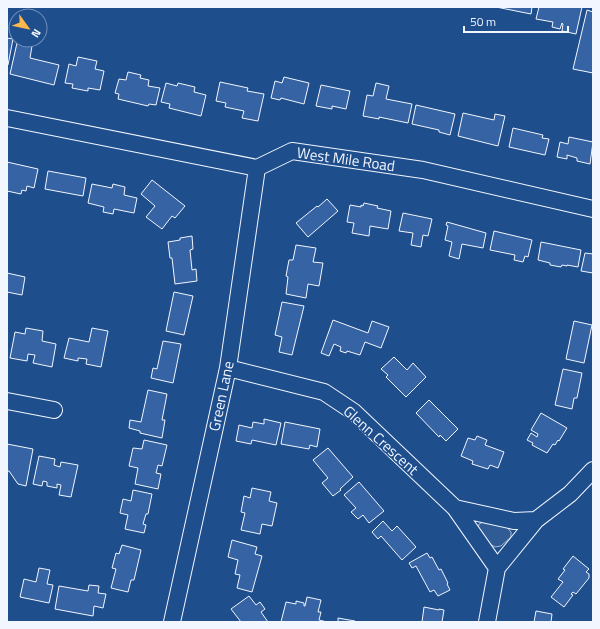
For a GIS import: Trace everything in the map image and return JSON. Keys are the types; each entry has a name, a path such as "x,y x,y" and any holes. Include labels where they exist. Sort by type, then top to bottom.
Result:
{"street":[{"path":"7,118 257,168"},
{"name":"West Mile Road","path":"257,168 292,151 423,170 593,209"},
{"name":"Green Lane","path":"172,622 228,368 257,168"},
{"name":"Glenn Crescent","path":"228,368 324,392 354,412 455,508 497,568"},
{"path":"7,401 54,410"},
{"path":"487,622 497,568 536,520 570,494 593,470"},
{"path":"455,508 514,521 536,520"}],"shaded area":[{"path":"483,522 505,525 511,532 511,537 501,546 495,547 488,543 478,529 479,524"}],"building":[{"path":"496,7 532,7 531,14"},
{"path":"539,7 582,7 576,34 562,31 562,23 560,29 552,27 553,22 536,19"},
{"path":"587,10 593,12 593,73 573,69"},
{"path":"7,38 8,48 11,48 7,65"},
{"path":"16,48 32,48 30,58 59,65 54,85 10,74"},
{"path":"78,57 97,61 95,69 104,71 100,90 88,88 88,91 72,88 73,84 65,83 69,64 76,66"},
{"path":"128,72 141,75 140,78 149,80 148,86 160,88 156,105 149,104 148,106 118,99 119,94 115,93 119,79 126,80"},
{"path":"284,77 309,83 304,104 281,98 280,100 271,98 275,81 282,83"},
{"path":"220,82 248,88 247,91 264,94 258,121 242,118 244,111 225,107 226,103 216,101"},
{"path":"166,83 177,86 178,83 195,87 194,92 206,95 201,116 169,108 170,104 161,102"},
{"path":"376,83 389,86 386,99 412,104 408,123 379,117 379,119 363,116 367,95 373,96"},
{"path":"321,85 350,91 346,109 332,106 332,109 316,106"},
{"path":"416,105 455,114 450,135 439,132 439,130 412,124"},
{"path":"463,113 494,120 495,114 505,116 498,146 458,136"},
{"path":"513,128 543,135 542,138 549,139 545,155 509,147"},
{"path":"569,137 593,142 590,164 577,161 577,158 567,155 567,159 557,157 560,142 568,144"},
{"path":"7,162 38,169 34,188 27,186 26,191 22,190 21,194 7,191"},
{"path":"48,171 86,178 83,196 45,189"},
{"path":"152,180 185,206 175,218 172,216 162,229 146,217 155,206 141,194"},
{"path":"92,184 112,188 113,184 125,187 124,195 137,198 134,213 114,209 113,214 103,212 104,207 88,203"},
{"path":"327,199 338,211 308,237 296,223"},
{"path":"364,203 391,211 388,229 370,226 369,236 352,233 354,223 347,222 350,205 361,207"},
{"path":"403,213 432,219 428,236 423,235 421,247 411,245 413,233 399,231"},
{"path":"447,222 486,233 483,248 462,244 459,259 449,256 452,242 445,240 448,226 446,225"},
{"path":"494,231 532,240 528,257 525,256 523,262 514,260 515,255 490,250"},
{"path":"192,236 193,249 190,250 192,270 196,269 197,281 175,284 172,258 170,258 168,242"},
{"path":"541,242 581,250 578,267 562,265 561,267 550,265 550,263 538,260"},
{"path":"296,245 316,248 313,262 323,263 319,286 308,284 306,298 286,294 288,277 286,276 289,260 293,260"},
{"path":"585,253 593,254 593,273 581,271"},
{"path":"7,273 25,277 22,295 7,292"},
{"path":"174,292 193,296 184,335 166,331"},
{"path":"282,302 304,306 292,355 279,352 282,337 275,335"},
{"path":"333,320 368,333 372,321 389,327 381,348 365,342 360,355 347,351 346,353 340,351 341,347 334,344 329,356 321,353"},
{"path":"574,321 592,325 584,363 566,359"},
{"path":"26,328 43,331 42,341 56,344 52,367 33,363 35,355 28,354 27,361 10,358 15,332 25,334"},
{"path":"92,328 108,331 101,367 86,364 87,359 78,358 78,361 64,358 69,338 89,342"},
{"path":"163,341 181,344 173,383 151,378 153,368 157,369"},
{"path":"394,357 407,370 413,363 426,377 406,397 386,377 388,375 381,369"},
{"path":"563,369 582,373 577,398 574,398 572,409 555,405"},
{"path":"148,390 167,394 162,420 165,420 162,438 140,433 140,431 129,428 130,420 141,422"},
{"path":"429,400 458,429 446,441 440,435 439,437 416,413"},
{"path":"541,413 567,428 559,441 558,440 555,445 553,444 547,453 532,445 533,443 527,440 531,433 537,437 538,434 531,430"},
{"path":"264,419 281,423 276,445 252,440 251,444 236,441 239,425 252,428 253,422 264,424"},
{"path":"285,422 320,429 317,447 310,445 309,449 281,444"},
{"path":"477,436 487,440 485,445 504,452 498,468 490,465 488,469 472,464 473,461 461,456 468,438 475,440"},
{"path":"144,440 167,445 162,466 158,465 156,473 161,474 158,489 135,484 138,468 129,466 133,448 142,449"},
{"path":"7,444 33,449 26,486 18,484 9,471 7,471"},
{"path":"328,448 353,477 333,496 322,483 328,478 313,460"},
{"path":"39,456 55,459 54,465 60,467 61,462 78,465 71,497 59,495 61,485 57,484 57,488 47,486 47,482 43,481 42,486 33,484"},
{"path":"359,482 384,511 369,523 363,515 358,519 351,512 356,508 344,495"},
{"path":"252,488 271,492 269,501 277,503 272,526 262,524 260,534 241,530 245,513 241,512 244,496 250,498"},
{"path":"133,490 152,494 148,514 146,514 143,524 146,525 144,533 125,529 128,515 120,513 123,499 131,501"},
{"path":"383,521 392,531 397,526 416,547 402,560 381,536 378,539 372,532"},
{"path":"232,540 257,547 255,554 262,556 252,592 237,588 240,575 235,574 238,560 228,557"},
{"path":"122,545 141,550 134,580 131,580 128,592 111,588 116,569 112,568 116,553 119,554"},
{"path":"427,553 430,558 432,557 439,570 441,569 450,590 438,596 434,590 430,592 416,566 412,568 409,563"},
{"path":"573,556 589,569 586,572 589,574 589,578 576,594 573,592 571,594 573,595 564,607 551,597 563,582 558,579 565,570 563,569"},
{"path":"39,568 50,570 47,584 53,585 49,603 20,597 24,579 36,582"},
{"path":"89,585 99,586 98,593 106,594 103,608 94,606 93,616 55,609 59,586 88,591"},
{"path":"249,596 256,605 260,602 265,609 261,612 268,622 241,622 231,609"},
{"path":"307,597 321,600 318,612 321,612 319,620 327,622 281,622 286,602 296,604 296,601 304,603 305,606"},
{"path":"424,607 444,610 442,622 422,622"},
{"path":"536,611 552,614 551,622 534,622"},
{"path":"338,618 355,621 338,622"}]}
